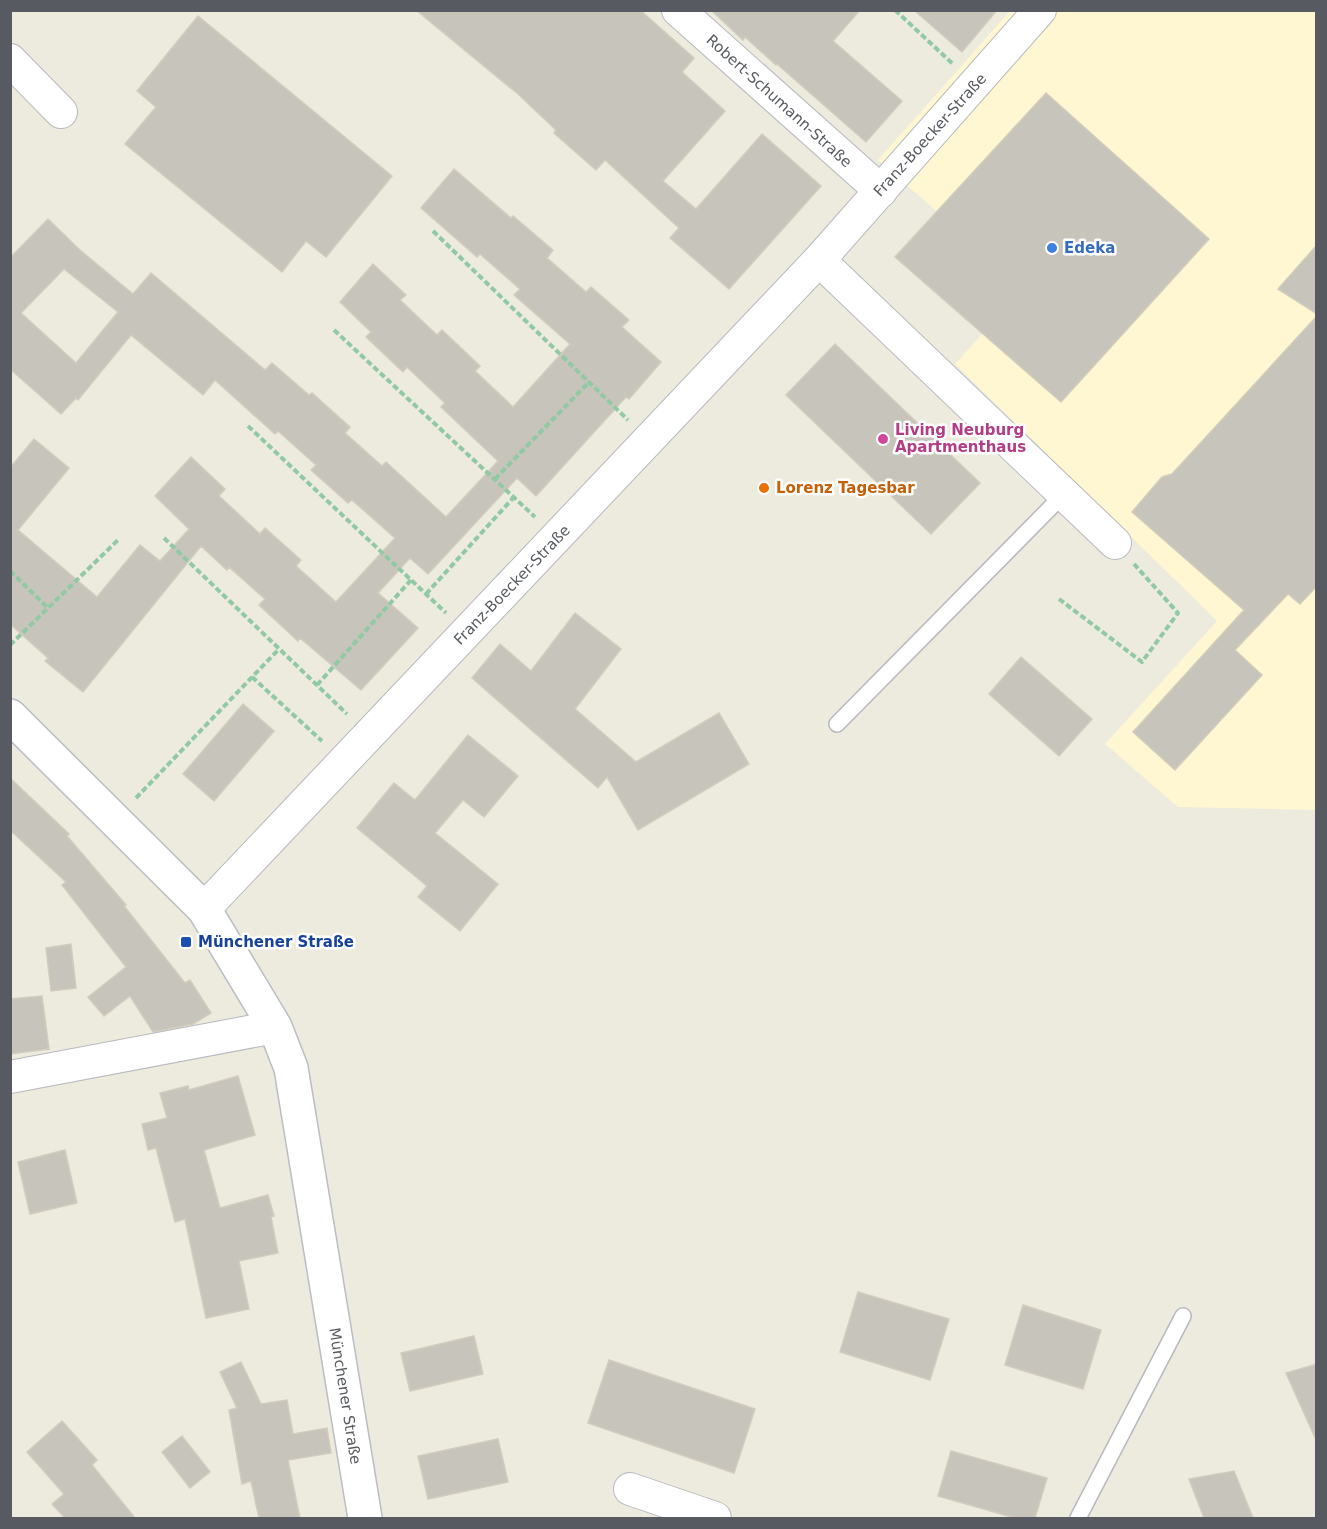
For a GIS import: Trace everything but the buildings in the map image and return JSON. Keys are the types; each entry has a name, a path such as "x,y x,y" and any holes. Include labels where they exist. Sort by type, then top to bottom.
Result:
{"main road":[{"name":"Münchener Straße","path":"10,716 204,909 275,1027 291,1068 365,1518"}],"street":[{"name":"Robert-Schumann-Straße","path":"678,10 880,191"},
{"name":"Franz-Boecker-Straße","path":"204,909 819,260 1040,10"},
{"path":"10,60 61,112"},
{"path":"819,260 1115,543"},
{"path":"10,1077 275,1027"},
{"path":"630,1489 715,1518"}],"lane":[{"path":"837,724 1064,494"},
{"path":"1078,1518 1183,1316"}],"path":[{"path":"895,10 975,84"},
{"path":"433,231 649,441"},
{"path":"334,330 558,537"},
{"path":"495,479 589,382"},
{"path":"248,426 467,632"},
{"path":"426,594 514,497"},
{"path":"164,538 369,735"},
{"path":"10,645 118,540"},
{"path":"1059,600 1142,662 1178,613 1115,543"},
{"path":"10,571 48,608"},
{"path":"317,685 411,580"},
{"path":"114,820 279,649"},
{"path":"252,677 344,761"}],"shaded area":[{"path":"1010,11 1316,11 1316,810 1178,807 1105,744 1217,621 955,364 1024,288 878,160"}],"place":[{"name":"Edeka","path":"1052,248"},
{"name":"Living Neuburg Apartmenthaus","path":"883,439"},
{"name":"Lorenz Tagesbar","path":"764,488"},
{"name":"Münchener Straße","path":"186,942"}]}
